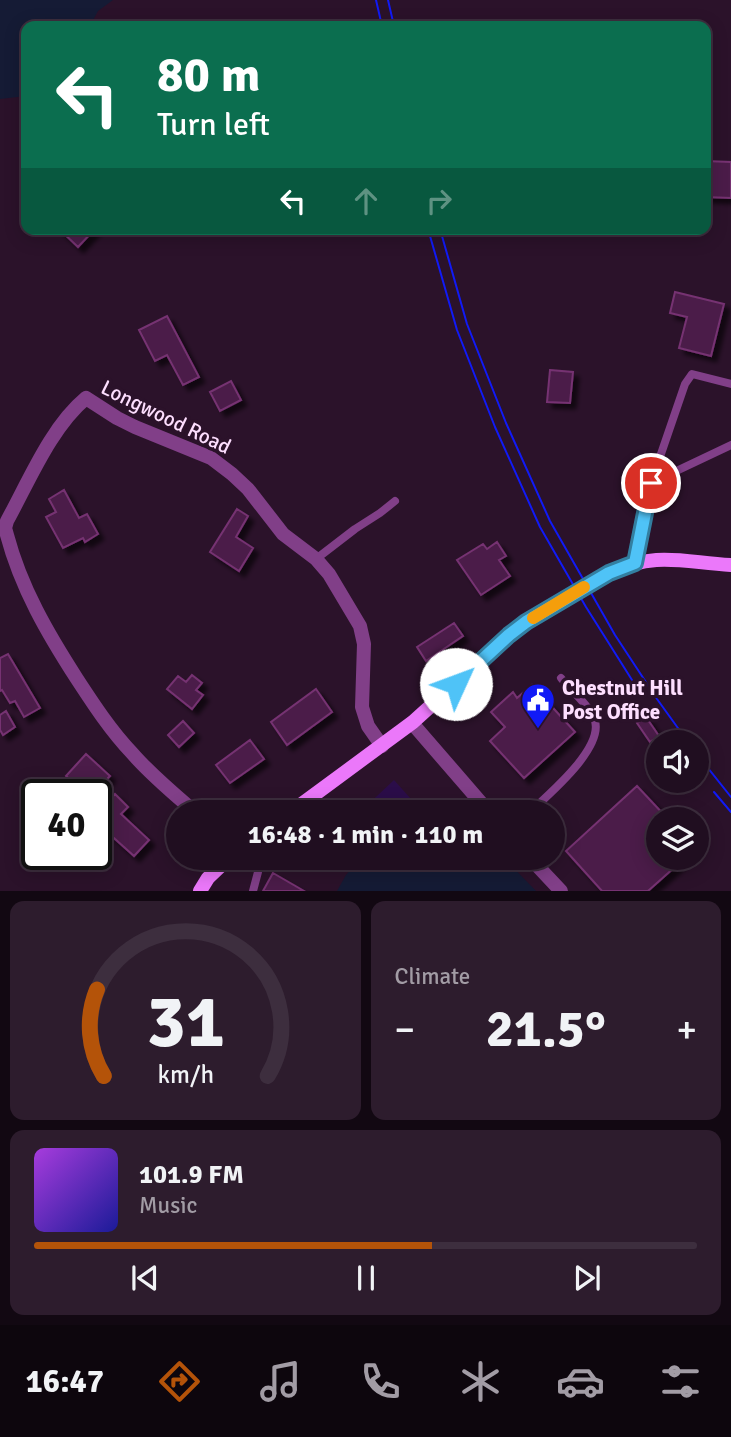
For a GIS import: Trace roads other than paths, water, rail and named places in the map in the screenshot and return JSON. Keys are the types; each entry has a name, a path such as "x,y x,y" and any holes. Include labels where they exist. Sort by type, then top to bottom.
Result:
{"street":[{"name":"Longwood Road","path":"182,800 131,752 96,708 35,608 3,528 53,438 86,398 135,427 211,458 248,489 283,534 316,559 360,626 364,644 362,707 368,726 382,746"},
{"path":"308,800 412,723 526,622 609,573 635,563 663,559 731,565"},
{"path":"412,723 478,800"},
{"path":"200,891 216,870"},
{"path":"541,870 561,891"}],"lane":[{"path":"635,563 651,483 685,384 692,374 731,384"},
{"path":"651,483 731,445"},
{"path":"316,559 395,501"},
{"path":"542,800 577,765 595,735 593,717 561,678"},
{"path":"253,891 258,870"}],"tram line":[{"path":"376,0 381,21"},
{"path":"388,0 393,21"},
{"path":"430,235 457,330 495,427 540,527 632,680"},
{"path":"442,235 467,324 506,423 550,521 615,635 679,730"},
{"path":"709,769 731,797"},
{"path":"714,792 731,812"}],"place":[{"name":"Chestnut Hill Post Office","path":"538,730"}]}
